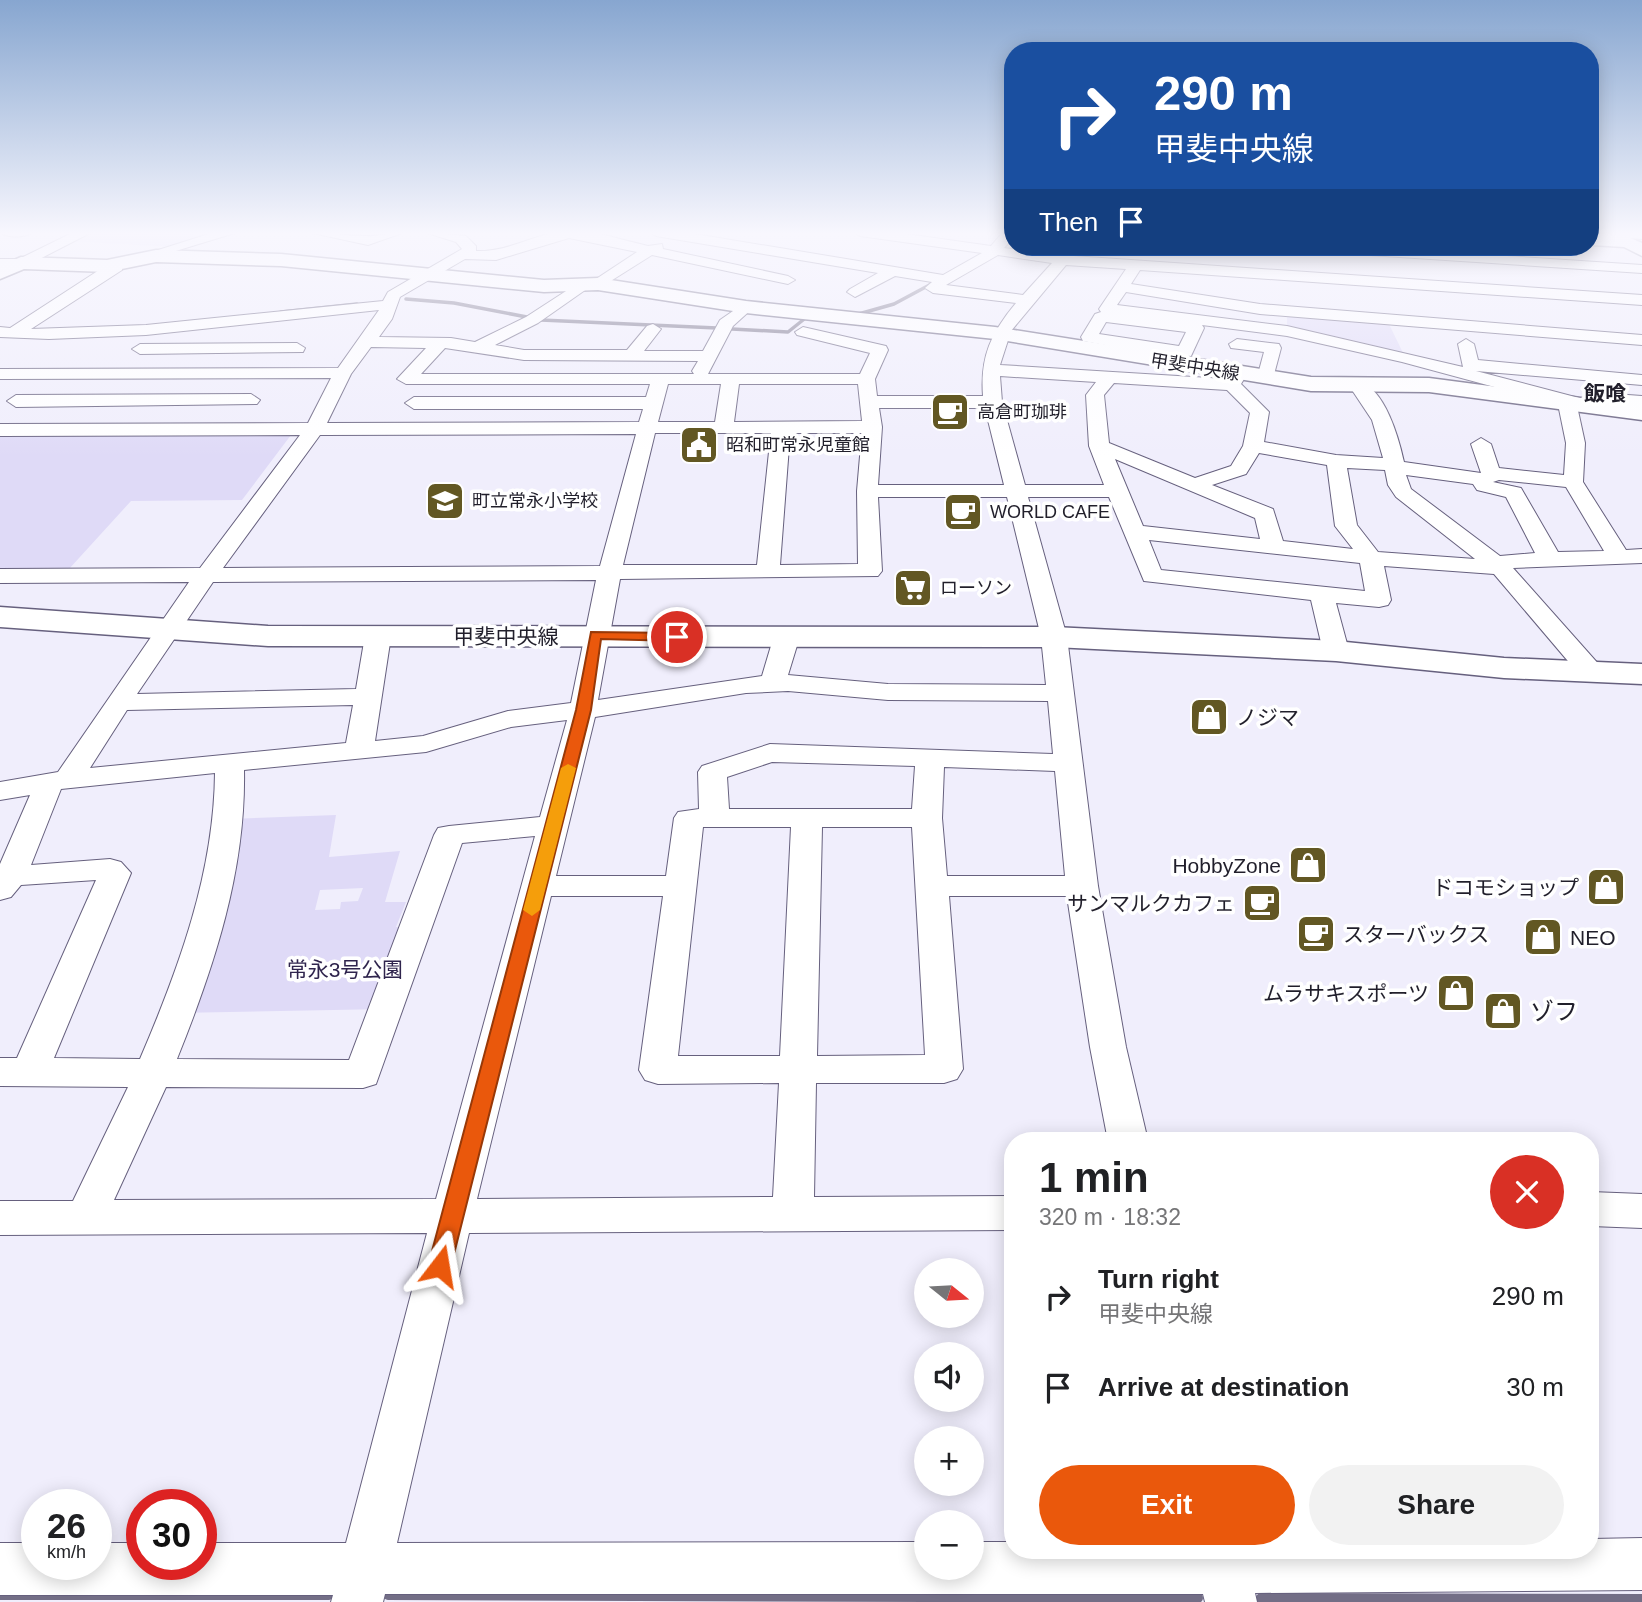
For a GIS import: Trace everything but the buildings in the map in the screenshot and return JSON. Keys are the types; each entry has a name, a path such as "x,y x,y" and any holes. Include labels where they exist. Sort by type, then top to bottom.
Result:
{"main road":[{"name":"甲斐中央線","path":"746,307 1134,351 1235,380 1266,379 1359,387 1394,383 1576,405 1637,407"},
{"name":"甲斐中央線","path":"3,621 268,636 595,635 786,639 1054,637 1336,651 1593,674 1642,674"}],"street":[{"path":"9,334 51,307"},
{"path":"226,429 332,307"},
{"path":"9,334 136,332 339,307"},
{"path":"6,883 59,780 119,702 203,577 315,428 343,373 384,319 387,307"},
{"path":"480,346 554,307"},
{"path":"0,430 399,428 652,403 696,378 711,356 726,323 746,307"},
{"path":"1023,307 1001,334 991,370 993,401 1054,637 1082,886 1108,1047 1126,1132"},
{"path":"1108,307 1107,309 1287,331 1405,357 1576,405 1578,455 1573,482"},
{"path":"1251,307 1308,313 1344,307"},
{"path":"1307,307 1308,313"},
{"path":"1381,307 1405,357 1394,383"},
{"path":"1396,307 1448,324 1642,337"},
{"path":"1443,307 1448,324"},
{"path":"1621,307 1642,337"},
{"path":"780,379 795,346 820,315"},
{"path":"1205,340 1196,328 1101,317 1089,337 1134,351 1185,352 1205,340 1273,348 1266,379"},
{"path":"631,356 653,329"},
{"path":"1541,331 1549,353"},
{"path":"101,332 80,349 306,338"},
{"path":"1395,337 1419,340"},
{"path":"365,342 480,346 524,355 711,356"},
{"path":"440,343 406,379 428,379 652,403 724,428 872,427"},
{"path":"1490,347 1460,344 1470,365 1642,380"},
{"path":"3,579 870,571 867,491 872,427 866,379 880,350 795,346"},
{"path":"0,413 69,357"},
{"path":"991,370 1109,377 1235,380 1260,412 1253,446 1239,470 1208,478 1198,486"},
{"path":"0,374 343,373"},
{"path":"1109,377 1095,395 1100,446 1152,576 1379,600 1370,556 1346,526 1336,461"},
{"path":"696,378 866,379"},
{"path":"1615,378 1637,407"},
{"path":"399,428 428,379"},
{"path":"724,428 731,379"},
{"path":"768,572 800,379"},
{"path":"1359,387 1369,396 1385,427 1398,485 1403,492 1502,568 1593,674"},
{"path":"16,401 251,400"},
{"path":"869,402 993,401"},
{"path":"414,403 652,403"},
{"path":"361,1586 583,710 595,635 652,403"},
{"path":"1481,444 1486,476 1484,486 1514,492 1550,559"},
{"path":"1100,446 1265,514 1273,545"},
{"path":"1253,446 1336,461 1573,482 1631,556"},
{"path":"867,491 1117,491"},
{"path":"1134,532 1411,562 1502,568"},
{"path":"1502,568 1507,561 1631,556"},
{"path":"1322,594 1336,651"},
{"path":"359,751 377,636"},
{"path":"773,683 786,639"},
{"path":"0,791 59,780 229,761 426,744 508,719 773,683 888,692 1060,693"},
{"path":"119,702 369,697"},
{"path":"714,816 712,772 770,753 1068,763"},
{"path":"927,818 689,818 658,1070 944,1069 927,818 930,759"},
{"path":"85,1217 156,1072 202,939 229,819 229,761"},
{"path":"793,1214 807,817"},
{"path":"6,883 110,869 115,873 15,1072 363,1074 449,835 554,825"},
{"path":"538,886 680,886"},
{"path":"932,886 1082,886"},
{"path":"1599,1209 1642,1211"},
{"path":"0,1218 1004,1213"},
{"path":"0,1569 361,1586 1224,1574 1642,1564"}],"green space":[{"path":"1287,312 1387,320 1405,357 1287,331"},
{"path":"0,434 291,435 242,500 131,501 69,569 0,569"},
{"name":"常永3号公園","path":"336,815 329,857 400,851 385,902 406,902 396,927 415,927 386,1009 176,1013 229,819","holes":["363,888 358,901 341,902 340,909 315,910 320,890"]}],"waterway":[{"path":"281,312 331,307"},
{"path":"474,307 532,318"},
{"path":"855,315 884,307"},
{"path":"732,329 788,332 808,316"},
{"path":"541,320 717,328"},
{"path":"0,1595 329,1595"},
{"path":"388,1595 1198,1598"},
{"path":"1261,1598 1642,1599"}],"slow traffic":[{"path":"532,910 568,768"}],"place":[{"name":"高倉町珈琲","path":"950,412"},
{"name":"昭和町常永児童館","path":"699,445"},
{"name":"町立常永小学校","path":"445,501"},
{"name":"WORLD CAFE","path":"963,512"},
{"name":"ローソン","path":"913,588"},
{"name":"ノジマ","path":"1209,717"},
{"name":"HobbyZone","path":"1308,865"},
{"name":"ドコモショップ","path":"1606,887"},
{"name":"サンマルクカフェ","path":"1262,903"},
{"name":"スターバックス","path":"1316,934"},
{"name":"NEO","path":"1543,937"},
{"name":"ムラサキスポーツ","path":"1456,993"},
{"name":"ゾフ","path":"1503,1011"}],"district":[{"name":"飯喰","path":"1605,393"}],"route":[{"path":"440,1266 583,710 595,635 677,637"}]}
